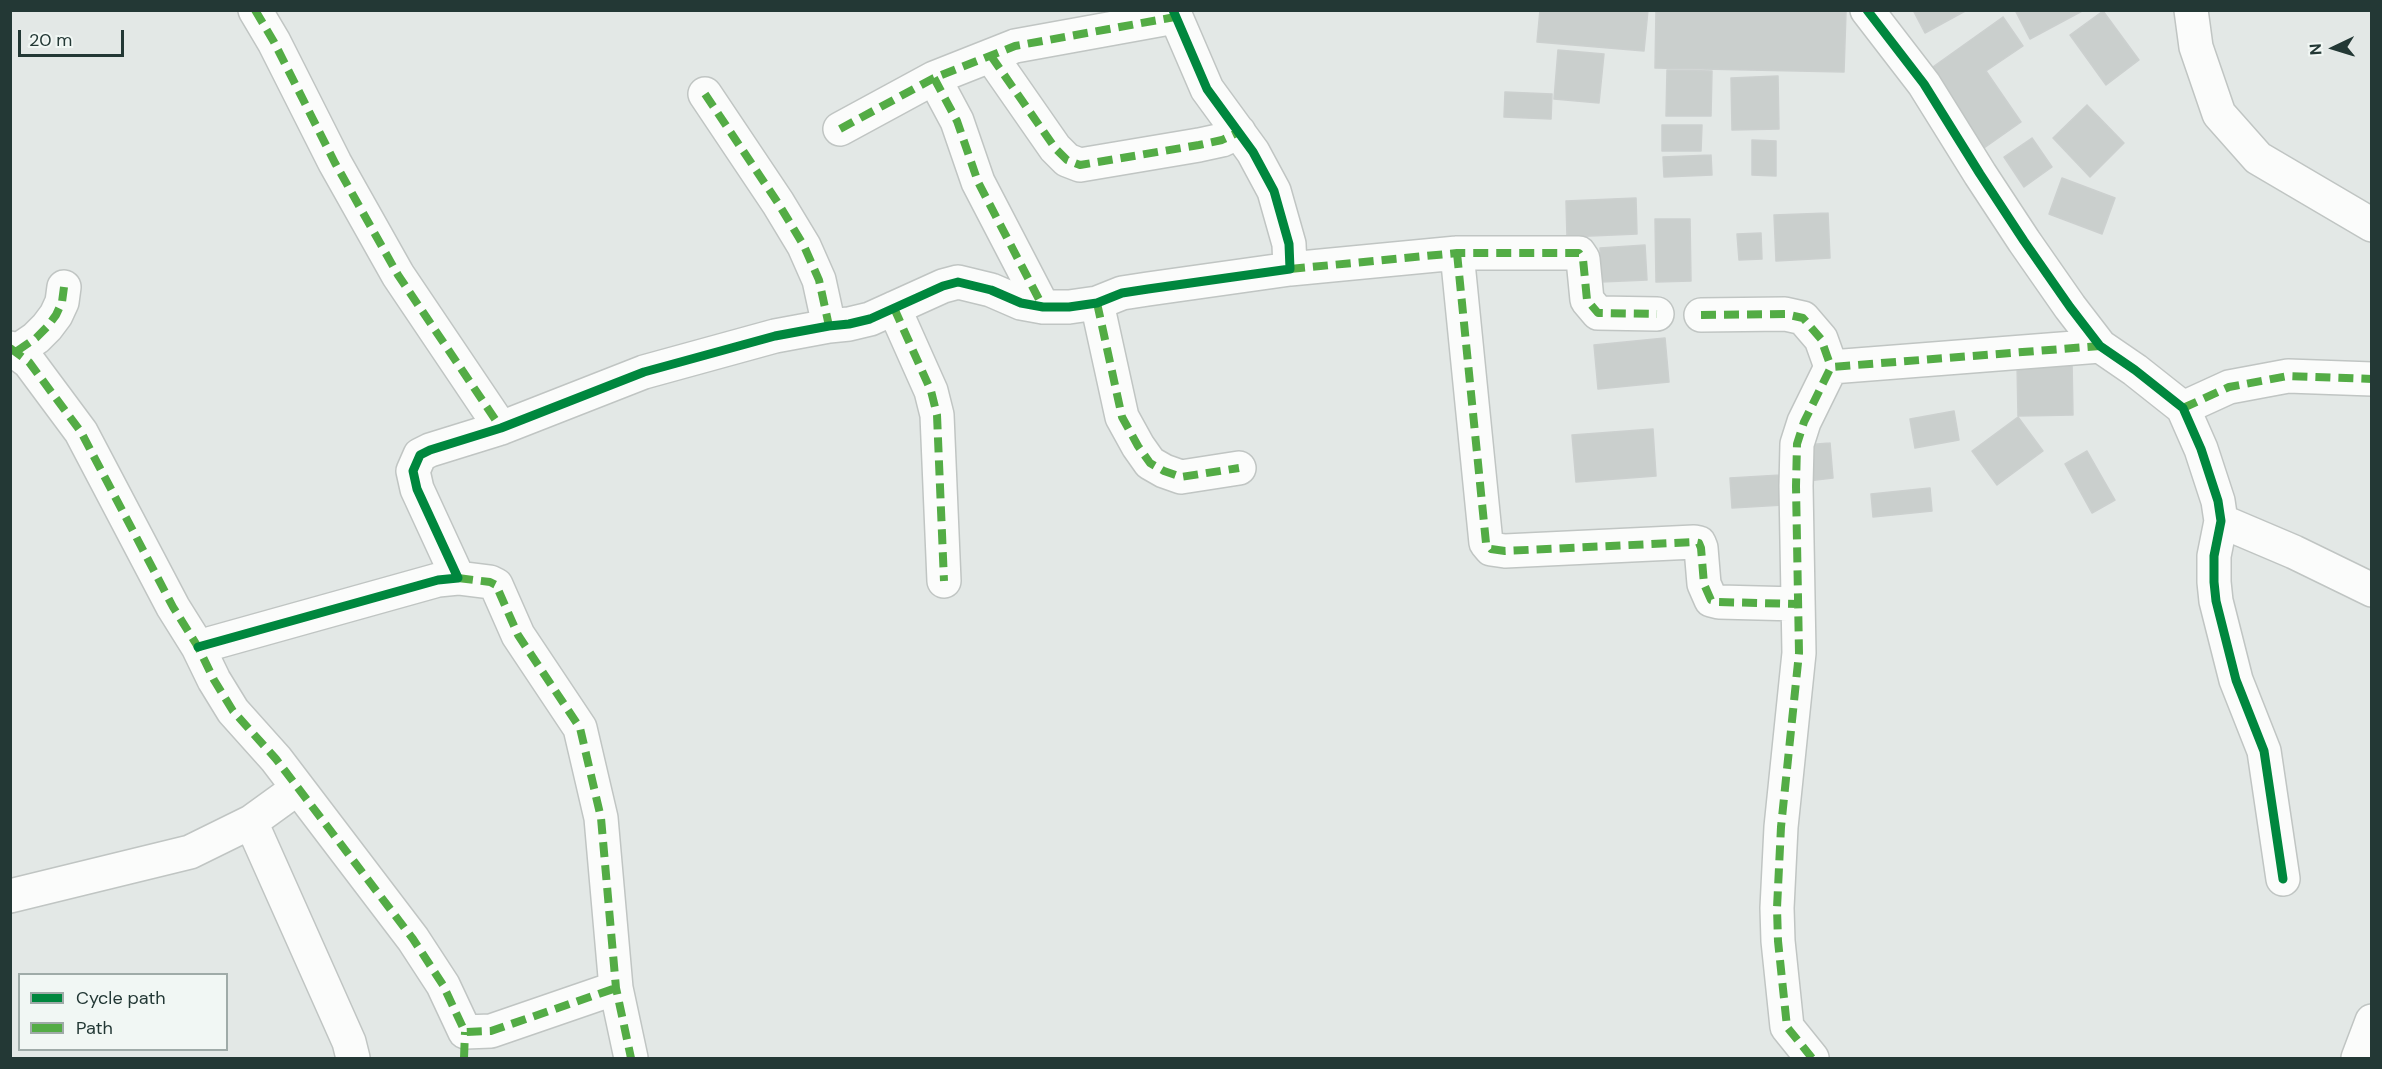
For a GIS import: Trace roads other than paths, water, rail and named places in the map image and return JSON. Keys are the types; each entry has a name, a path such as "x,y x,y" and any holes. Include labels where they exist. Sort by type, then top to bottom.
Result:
{"street":[{"path":"255,10 274,42 335,164 398,275 501,428"},
{"path":"1867,10 1924,84 2024,242 2100,345 2182,408 2211,476 2221,521 2214,556 2216,601 2236,680 2264,751 2283,879"},
{"path":"2191,10 2196,47 2219,114 2258,158 2372,225"},
{"path":"840,129 934,78 1015,46 1174,14 1207,89 1253,152 1274,190 1289,244 1290,269"},
{"path":"991,56 1055,148 1067,160 1080,165 1199,145 1222,140 1239,132"},
{"path":"934,78 957,121 978,182 1042,307"},
{"path":"705,94 804,246 819,280 829,326"},
{"path":"458,578 417,489 413,471 420,455 501,428 644,372 775,336 870,319 957,282 991,290 1021,303 1042,307 1069,307 1097,303 1122,293 1290,269 1457,253 1579,253 1583,259 1587,300 1598,313 1657,314"},
{"path":"1457,253 1486,543 1491,549 1505,551 1694,542 1699,543 1701,548 1704,584 1711,600 1798,604"},
{"path":"63,287 62,302 52,321 36,338 14,349 40,376 81,432 173,607 198,647 232,711 298,788 413,939 443,986 464,1045 491,1031 616,988"},
{"path":"1097,303 1122,417 1150,463 1181,477 1239,468"},
{"path":"894,308 931,391 937,415 944,581"},
{"path":"1701,315 1785,314 1803,318 1821,339 1831,367 1804,422 1797,444 1799,653 1777,877 1778,941 1787,1027 1812,1059"},
{"path":"1831,367 2100,345"},
{"path":"2182,408 2229,387 2288,376 2372,379"},
{"path":"2221,521 2294,552 2372,590"},
{"path":"198,647 438,580 458,578 490,582 496,585 518,635 580,728 601,818 616,988 631,1059"},
{"path":"10,896 190,852 251,822 298,788"},
{"path":"251,822 349,1042 353,1059"},
{"path":"2358,1059 2372,1021"}]}
